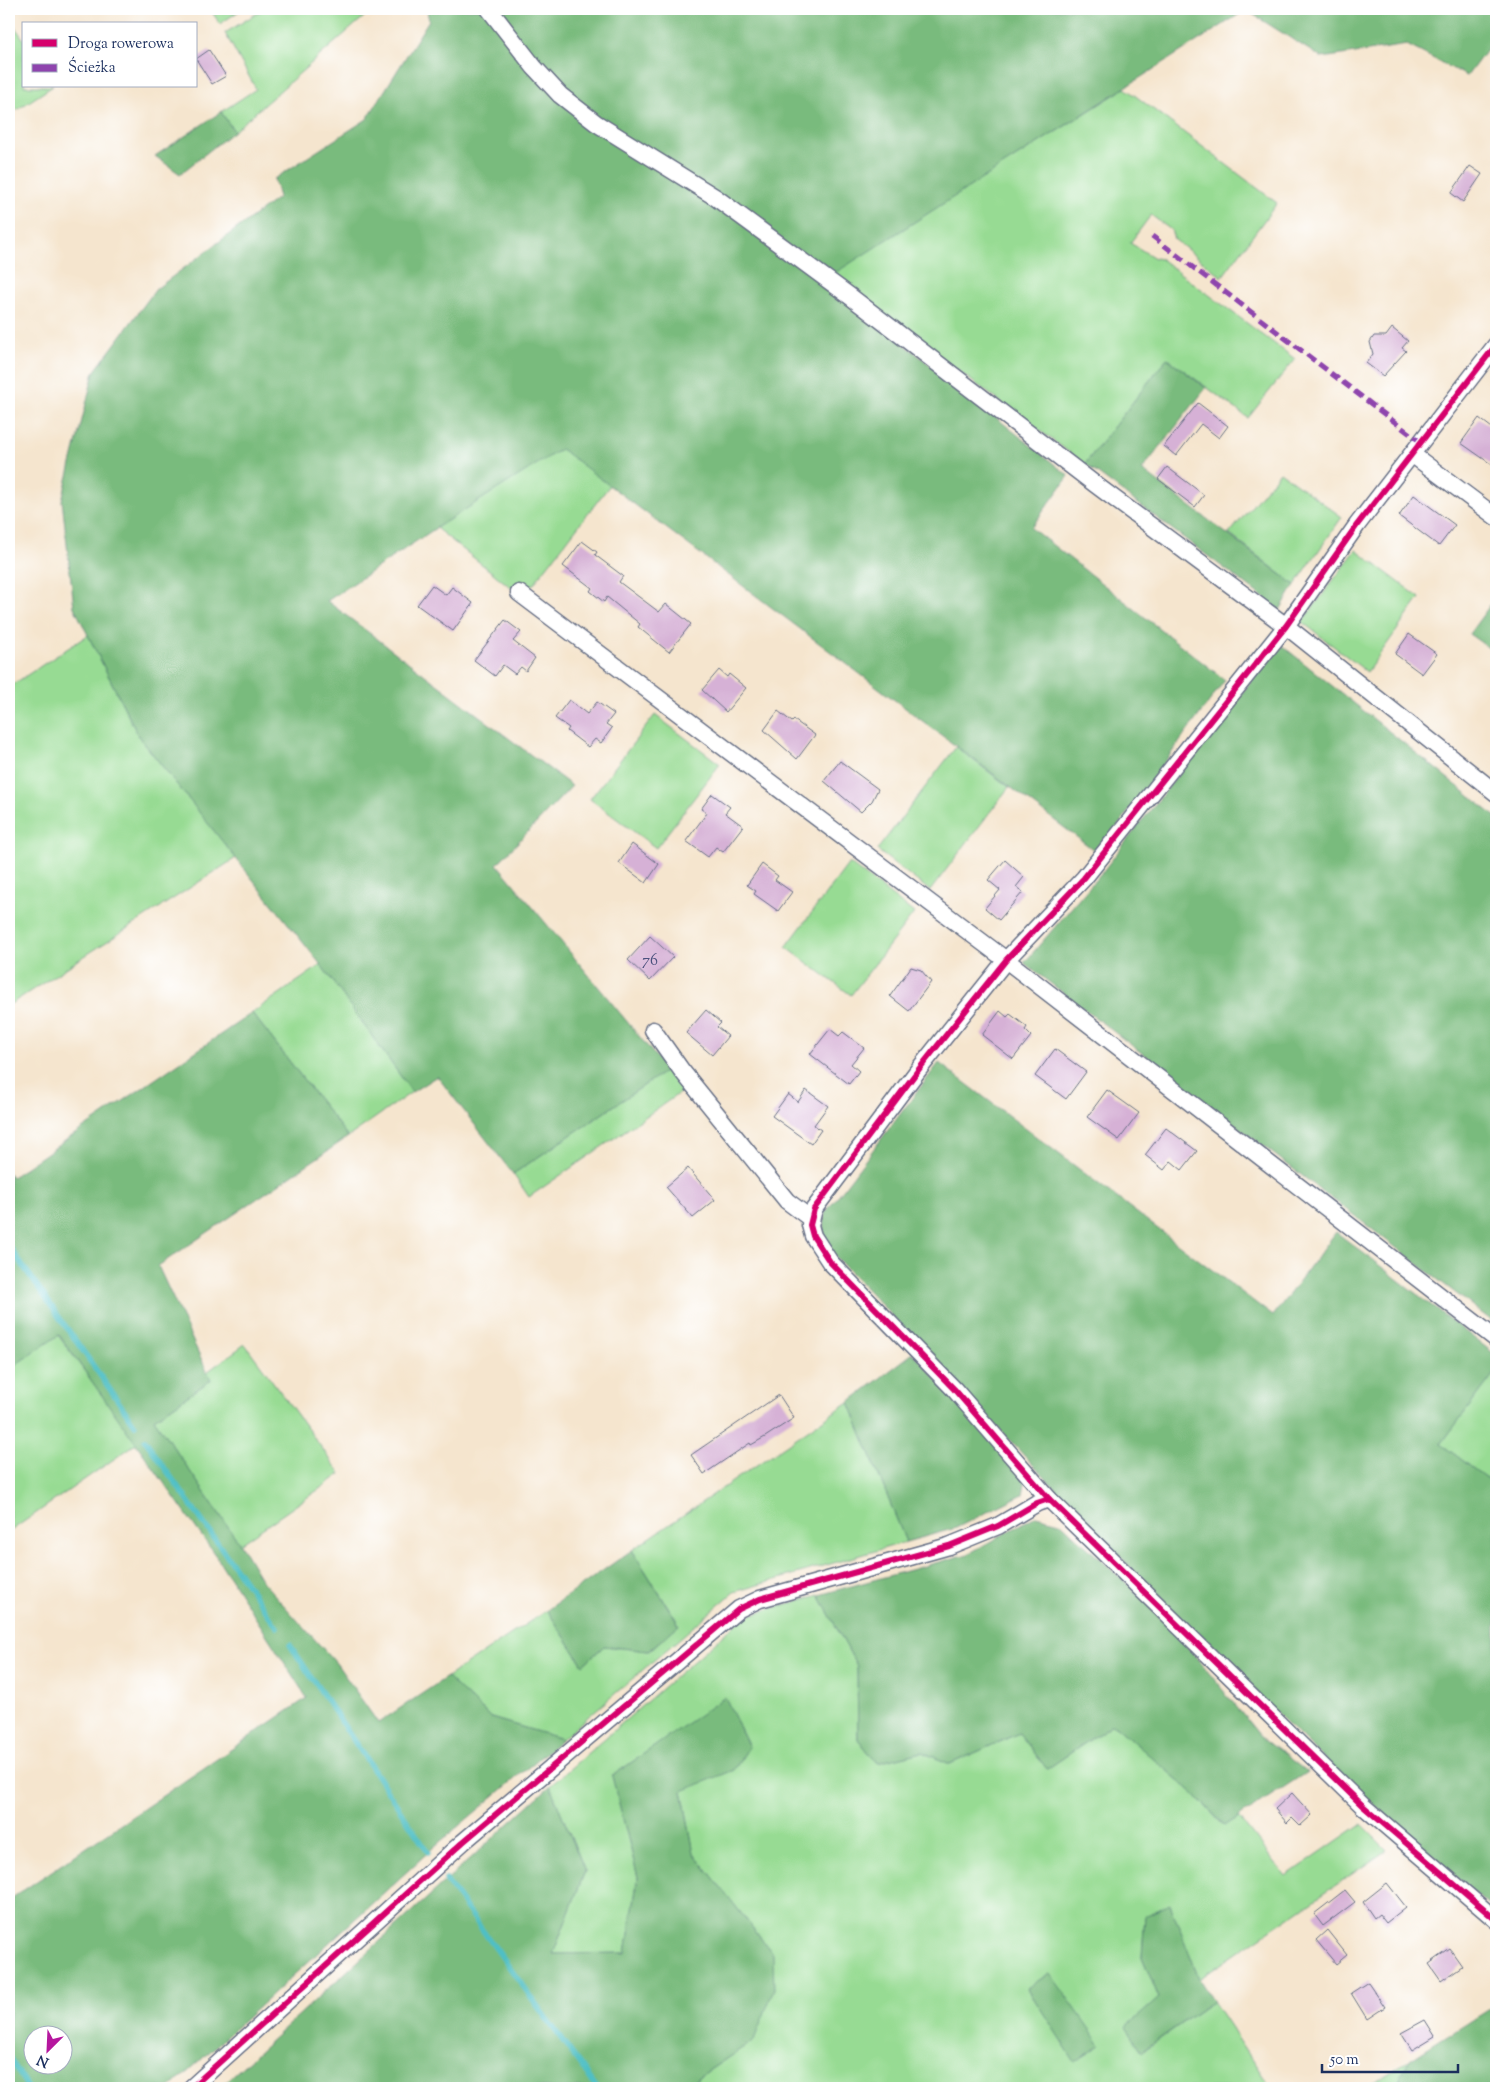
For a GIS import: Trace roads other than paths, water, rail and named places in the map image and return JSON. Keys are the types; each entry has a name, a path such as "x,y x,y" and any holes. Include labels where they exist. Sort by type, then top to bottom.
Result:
{"street":[{"path":"489,9 534,67 560,95 596,123 715,197 1286,626 1496,793"},
{"path":"1496,345 1413,455 1357,525 1286,626 1084,878 1006,960 833,1182 814,1209 810,1225 813,1236 830,1262 954,1389 1049,1499 1363,1806 1496,1920"},
{"path":"1413,455 1496,517"},
{"path":"519,592 1006,960 1496,1339"},
{"path":"654,1030 682,1070 787,1201 811,1220"},
{"path":"191,2088 463,1842 739,1609 760,1599 949,1546 998,1526 1037,1503 1049,1499"}],"waterway":[{"path":"9,1246 135,1425"},
{"path":"145,1440 277,1627"},
{"path":"290,1645 428,1852"},
{"path":"446,1880 597,2088"},
{"path":"9,2057 28,2088"}]}
